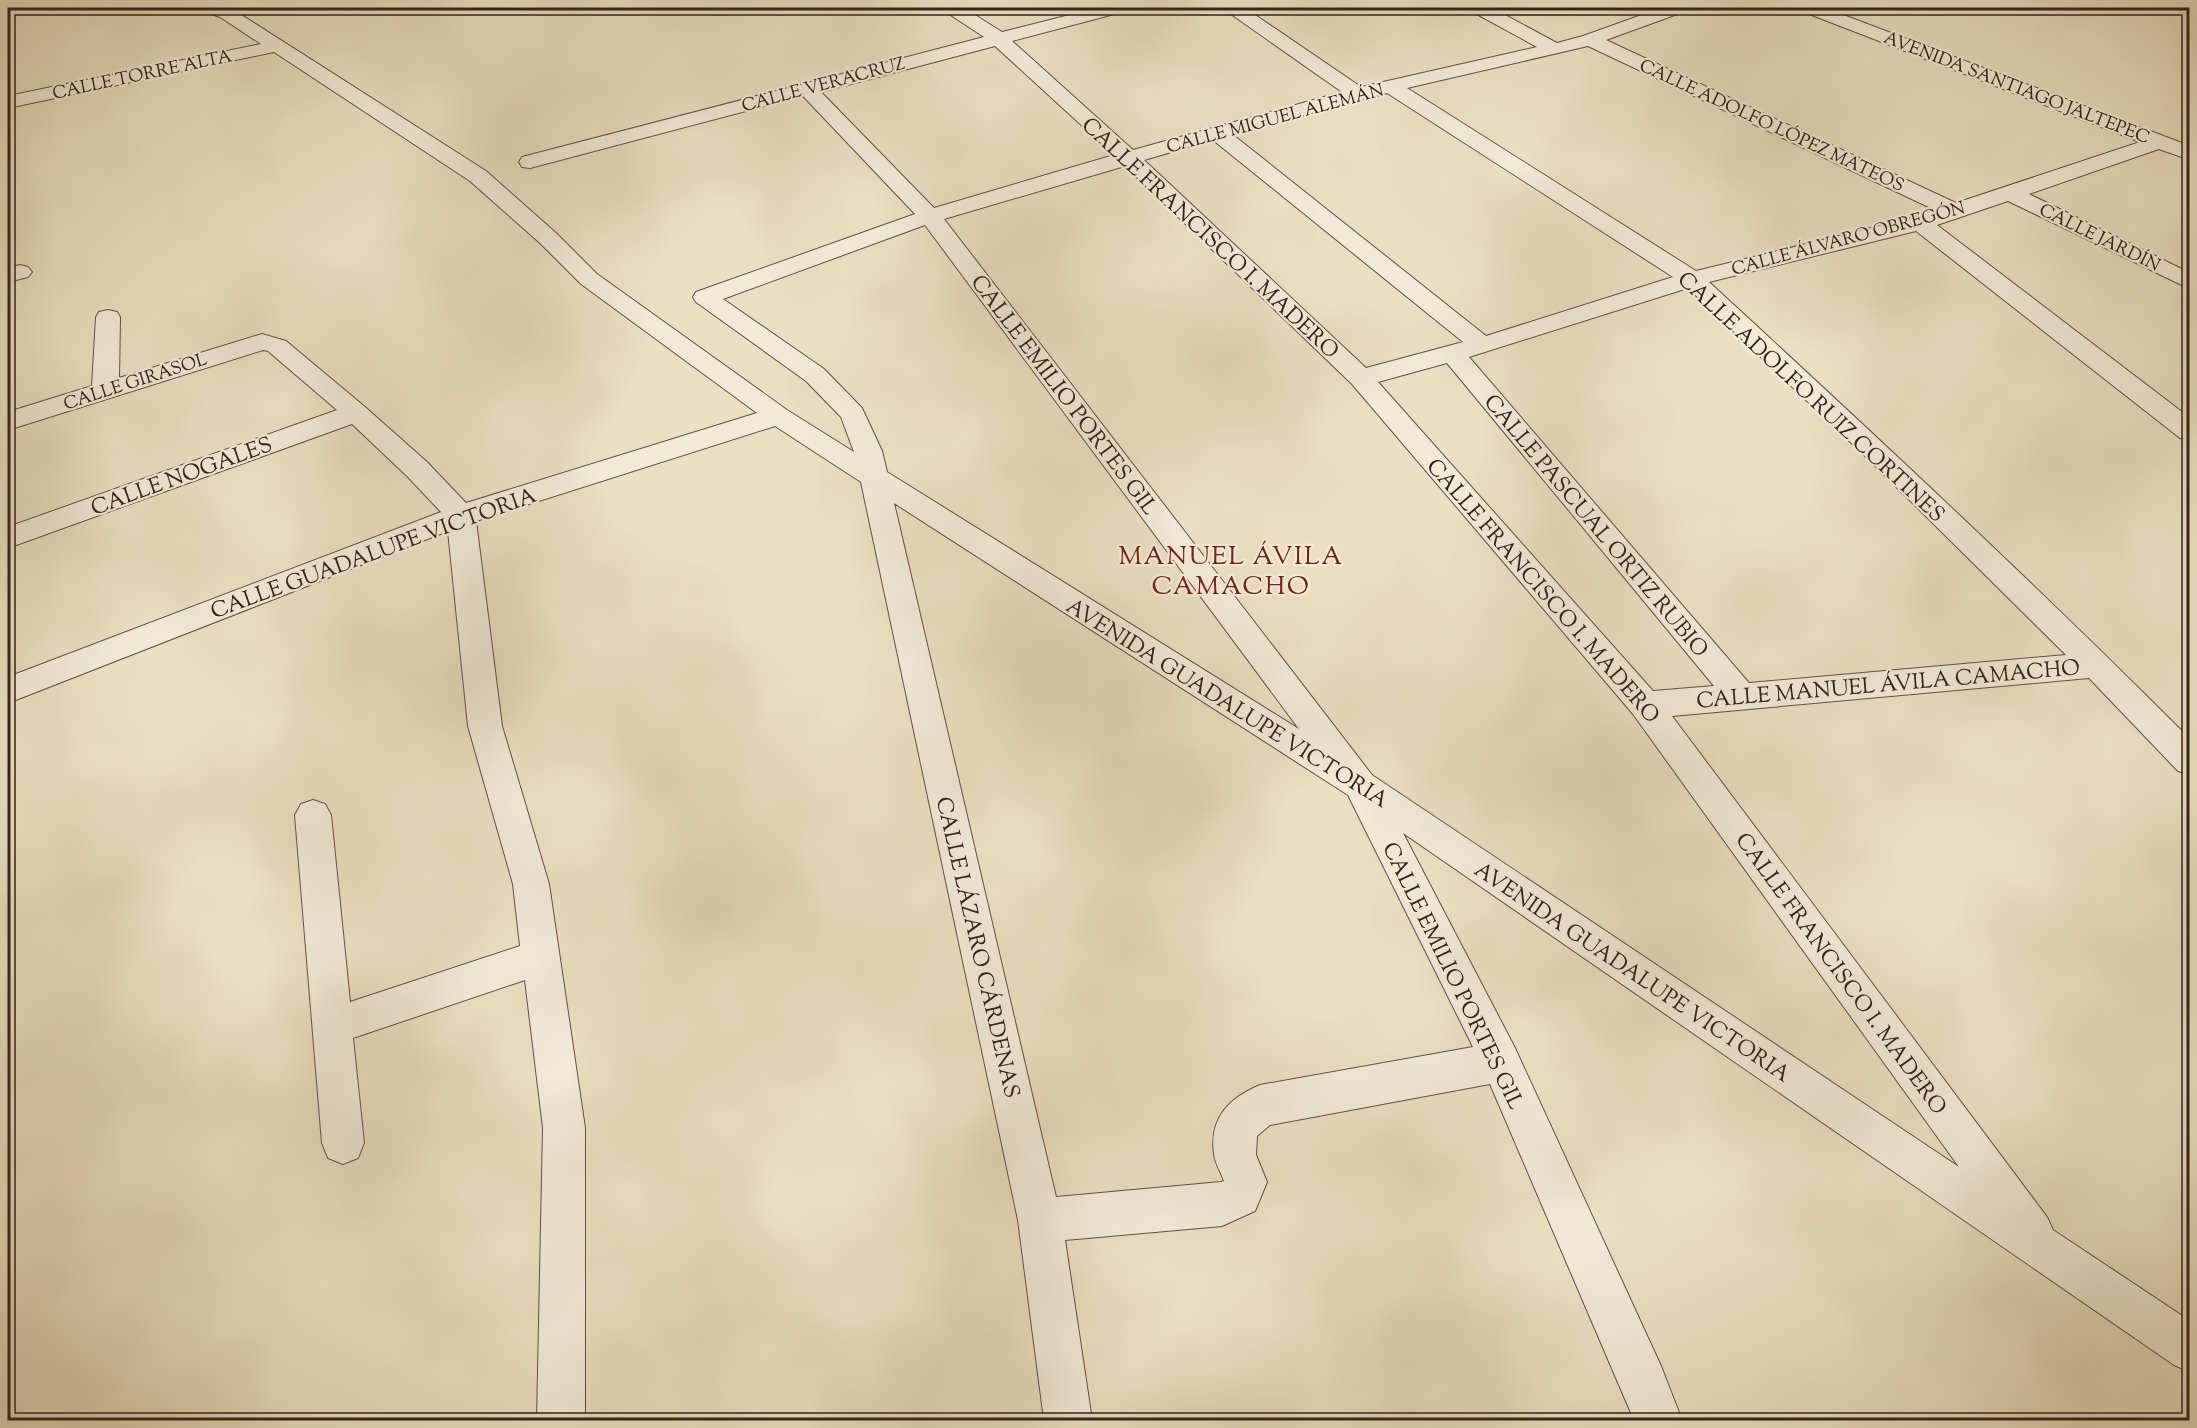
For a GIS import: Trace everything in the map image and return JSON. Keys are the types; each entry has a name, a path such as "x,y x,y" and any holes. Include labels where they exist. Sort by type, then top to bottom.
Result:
{"street":[{"name":"AVENIDA GUADALUPE VICTORIA","path":"211,8 226,13 478,176 548,238 589,279 778,417 1360,785 2190,1349"},
{"name":"CALLE FRANCISCO I. MADERO","path":"952,8 998,38 1129,158 1361,378 1645,705 2048,1253"},
{"name":"CALLE VERACRUZ","path":"530,162 1116,8"},
{"path":"1234,8 1359,95"},
{"path":"1479,8 1555,50"},
{"name":"CALLE MIGUEL ALEMÁN","path":"705,297 930,216 1216,132 1390,87 1555,50 1590,40 1677,8"},
{"name":"AVENIDA SANTIAGO JALTEPEC","path":"1810,8 2190,154"},
{"name":"CALLE ADOLFO LÓPEZ MATEOS","path":"1590,40 1954,211"},
{"name":"CALLE TORRE ALTA","path":"8,102 277,46"},
{"name":"CALLE ADOLFO RUIZ CORTINES","path":"1390,87 1692,279 1875,450 2096,665 2190,761"},
{"name":"CALLE EMILIO PORTES GIL","path":"807,89 930,216 1360,785 1501,1062 1644,1383 1658,1420"},
{"path":"1216,132 1482,345"},
{"name":"CALLE ÁLVARO OBREGÓN","path":"1361,378 1453,354 1692,279 1920,223 2160,142"},
{"name":"CALLE JARDÍN","path":"2010,193 2190,282"},
{"path":"1920,223 2190,432"},
{"name":"CALLE LÁZARO CÁRDENAS","path":"705,297 815,375 853,414 868,451 1040,1220 1068,1420"},
{"path":"105,391 108,317"},
{"name":"CALLE GIRASOL","path":"8,421 262,342 277,346 356,412"},
{"name":"CALLE PASCUAL ORTIZ RUBIO","path":"1453,354 1740,696"},
{"path":"356,412 417,469 461,515 485,726 531,884 564,1128 561,1420"},
{"name":"CALLE NOGALES","path":"8,538 356,412"},
{"name":"CALLE GUADALUPE VICTORIA","path":"8,690 461,515 778,417"},
{"name":"CALLE MANUEL ÁVILA CAMACHO","path":"1645,705 2096,665"},
{"path":"313,816 343,1143"},
{"path":"333,1026 541,957"},
{"path":"1040,1220 1222,1204 1240,1196 1246,1182 1235,1155 1236,1126 1260,1106 1501,1062"}],"district":[{"name":"MANUEL ÁVILA CAMACHO","path":"1231,570"}]}
